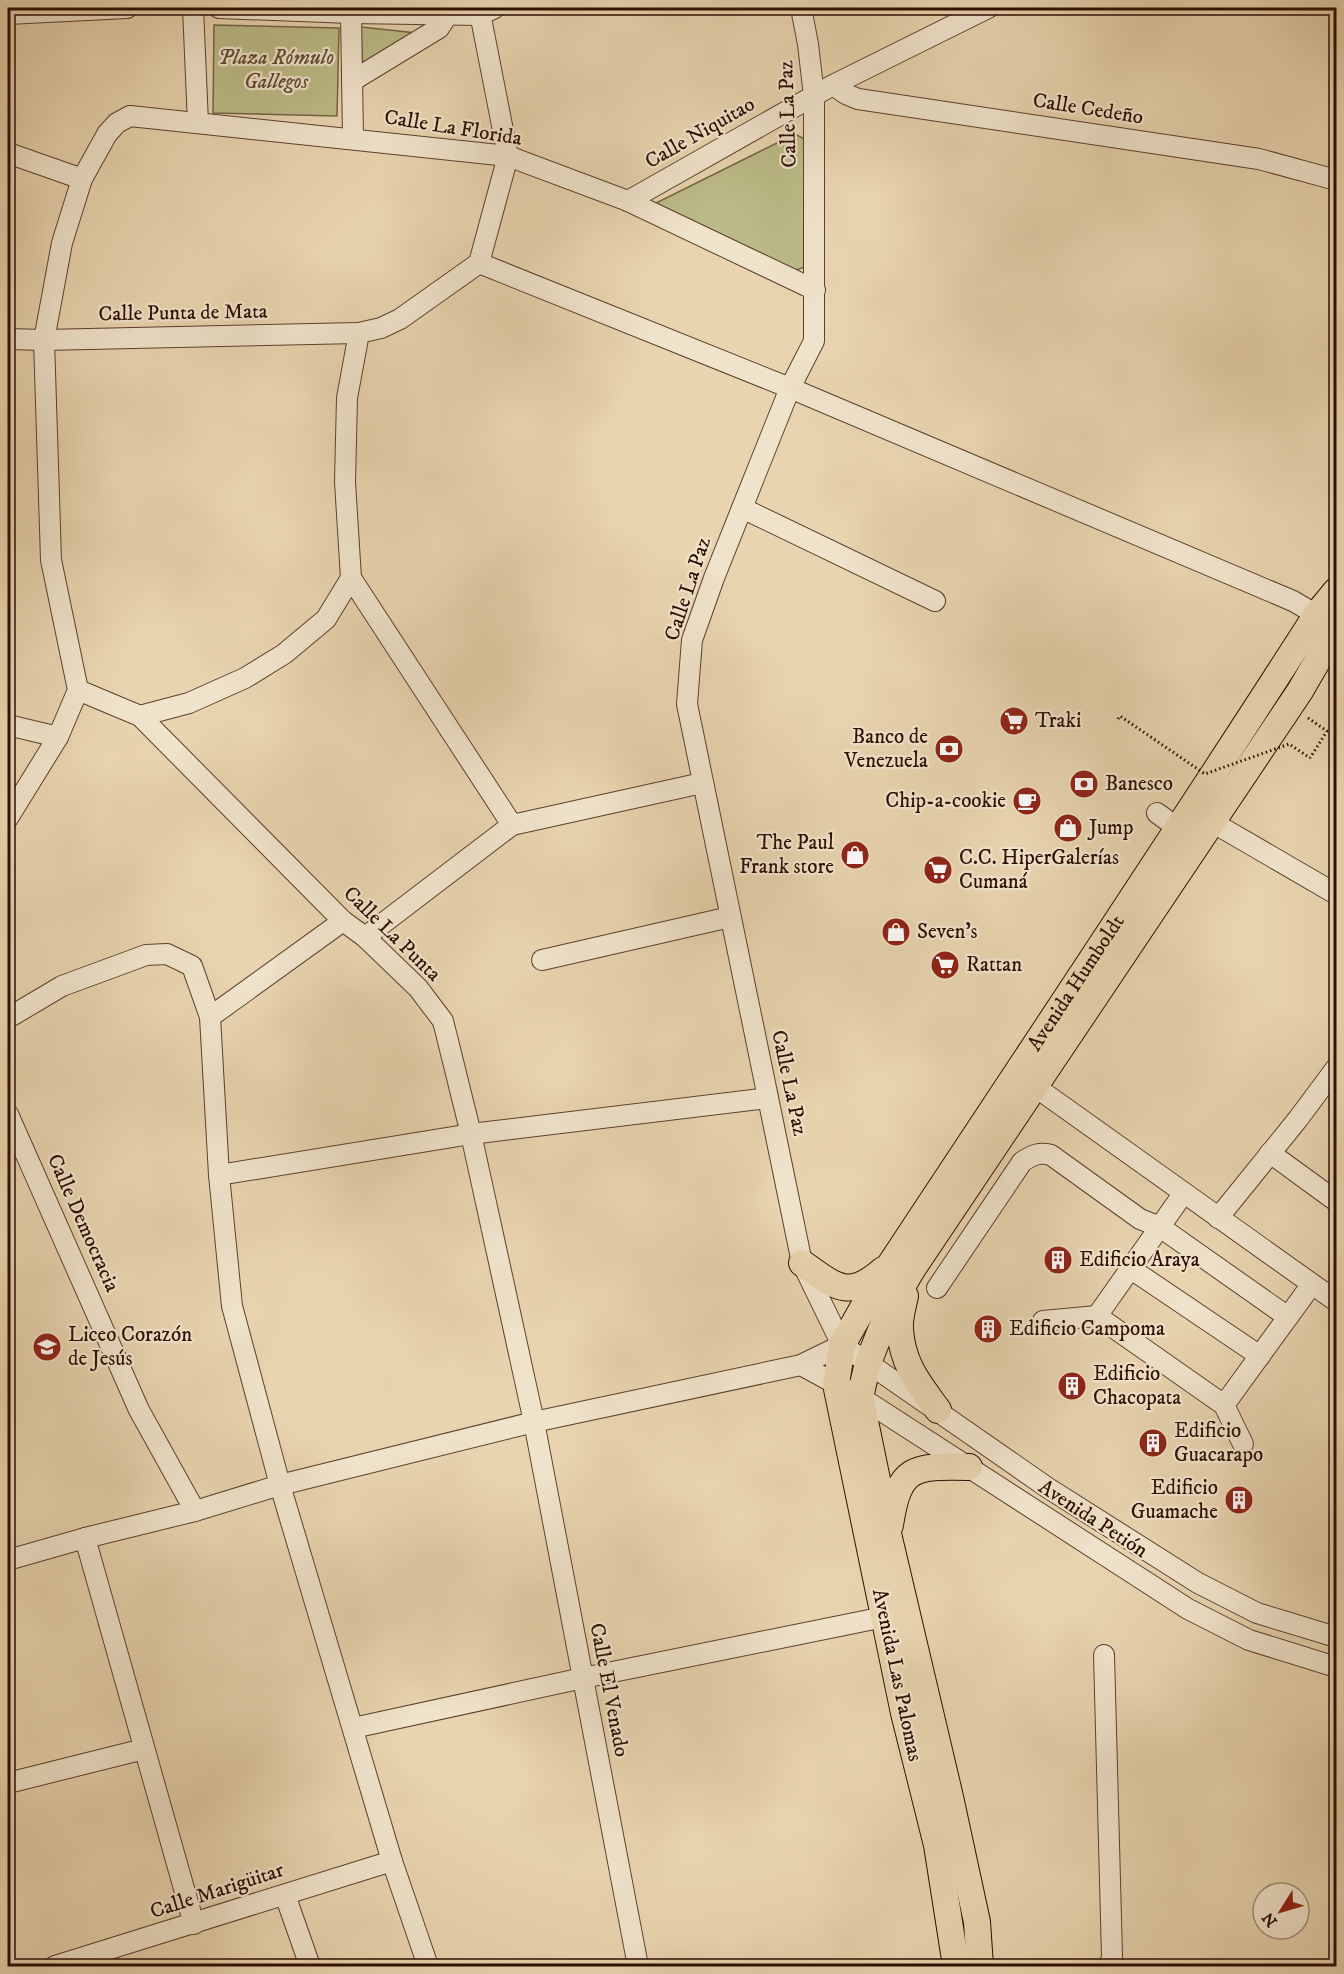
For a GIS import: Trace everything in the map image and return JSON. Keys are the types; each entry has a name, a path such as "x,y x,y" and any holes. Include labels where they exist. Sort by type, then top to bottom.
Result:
{"main road":[{"name":"Avenida Humboldt","path":"836,1384 843,1345 900,1269 1026,1080 1212,822 1290,706 1330,624 1336,591"},
{"name":"Avenida Humboldt","path":"1026,1080 1179,829 1330,624"},
{"path":"802,1263 833,1285 850,1289 900,1269 899,1328 903,1350 910,1371 938,1410"},
{"name":"Avenida Humboldt","path":"860,1397 868,1363 890,1307 900,1269"},
{"name":"Avenida Las Palomas","path":"836,1384 904,1713 937,1845 956,1966"},
{"name":"Avenida Las Palomas","path":"860,1397 889,1538 977,1922 980,1966"},
{"path":"889,1538 893,1505 899,1487 910,1474 924,1468 938,1466 969,1467"}],"street":[{"path":"8,14 127,8"},
{"path":"193,8 198,123"},
{"path":"219,8 448,14 485,10 508,156 479,263 789,388 1293,602 1330,624"},
{"name":"Calle La Paz","path":"801,8 814,96 814,340 789,388 692,640 687,704 802,1263 843,1345"},
{"name":"Calle Niquitao","path":"627,201 833,85 988,8"},
{"path":"351,13 353,138"},
{"path":"352,81 439,28 448,14"},
{"name":"Calle Cedeño","path":"833,85 858,99 1259,159 1336,180"},
{"name":"Calle La Florida","path":"82,179 107,134 117,123 130,116 508,156 627,201 815,290"},
{"path":"8,153 82,179 62,243 44,340 51,560 78,690 58,737 8,818"},
{"name":"Calle Punta de Mata","path":"8,339 359,333 381,328 400,319 479,263"},
{"path":"359,333 347,398 345,482 351,578 512,825"},
{"path":"742,508 935,601"},
{"path":"140,716 189,703 245,678 284,654 326,619 351,578"},
{"name":"Calle La Punta","path":"78,690 140,716 343,921 366,937 418,988 443,1021 471,1134 534,1422"},
{"path":"8,725 58,737"},
{"path":"366,937 512,825 702,783"},
{"path":"1157,813 1179,829"},
{"path":"1212,822 1336,894"},
{"path":"542,960 730,917"},
{"path":"210,1017 343,921"},
{"path":"8,1018 62,986 146,955 167,954 192,966 210,1017 219,1175 232,1306 280,1485 392,1861 428,1966"},
{"path":"1218,1218 1336,1068"},
{"path":"1026,1080 1336,1301"},
{"path":"219,1175 471,1134 768,1098"},
{"name":"Calle Democracia","path":"8,1114 139,1410 195,1511"},
{"path":"937,1288 1022,1162 1042,1153 1051,1155 1140,1219 1160,1227 1288,1317"},
{"path":"1270,1153 1336,1201"},
{"path":"1097,1316 1183,1194"},
{"path":"1131,1269 1260,1356"},
{"path":"1224,1406 1312,1284"},
{"path":"1043,1321 1097,1316 1224,1406 1243,1444"},
{"path":"8,1560 195,1511 280,1485 534,1422 801,1365 843,1345"},
{"name":"Avenida Petión","path":"843,1345 1048,1488 1198,1583 1257,1613 1336,1637"},
{"name":"Avenida Petión","path":"801,1365 860,1397 1188,1609 1249,1640 1336,1667"},
{"name":"Calle El Venado","path":"534,1422 638,1966"},
{"path":"85,1538 194,1924"},
{"path":"353,1728 583,1678 884,1617"},
{"path":"1104,1655 1112,1956 1110,1966"},
{"path":"8,1783 144,1749"},
{"name":"Calle Marigüitar","path":"56,1966 87,1962 194,1924 392,1861"},
{"path":"285,1895 310,1966"}],"path":[{"path":"1118,719 1120,716 1205,774 1289,744 1310,758 1327,731 1290,706"}],"green space":[{"name":"Plaza Rómulo Gallegos","path":"214,25 339,28 337,116 213,113"},
{"path":"361,27 426,34 362,65"},
{"path":"795,134 806,140 805,267 796,270 654,204"}],"place":[{"name":"Traki","path":"1014,721"},
{"name":"Banco de Venezuela","path":"949,749"},
{"name":"Banesco","path":"1084,784"},
{"name":"Chip-a-cookie","path":"1027,801"},
{"name":"Jump","path":"1068,828"},
{"name":"The Paul Frank store","path":"855,855"},
{"name":"C.C. HiperGalerías Cumaná","path":"938,870"},
{"name":"Seven's","path":"896,932"},
{"name":"Rattan","path":"945,965"},
{"name":"Edificio Araya","path":"1058,1260"},
{"name":"Edificio Campoma","path":"988,1329"},
{"name":"Liceo Corazón de Jesús","path":"47,1347"},
{"name":"Edificio Chacopata","path":"1072,1386"},
{"name":"Edificio Guacarapo","path":"1153,1443"},
{"name":"Edificio Guamache","path":"1239,1500"}]}
